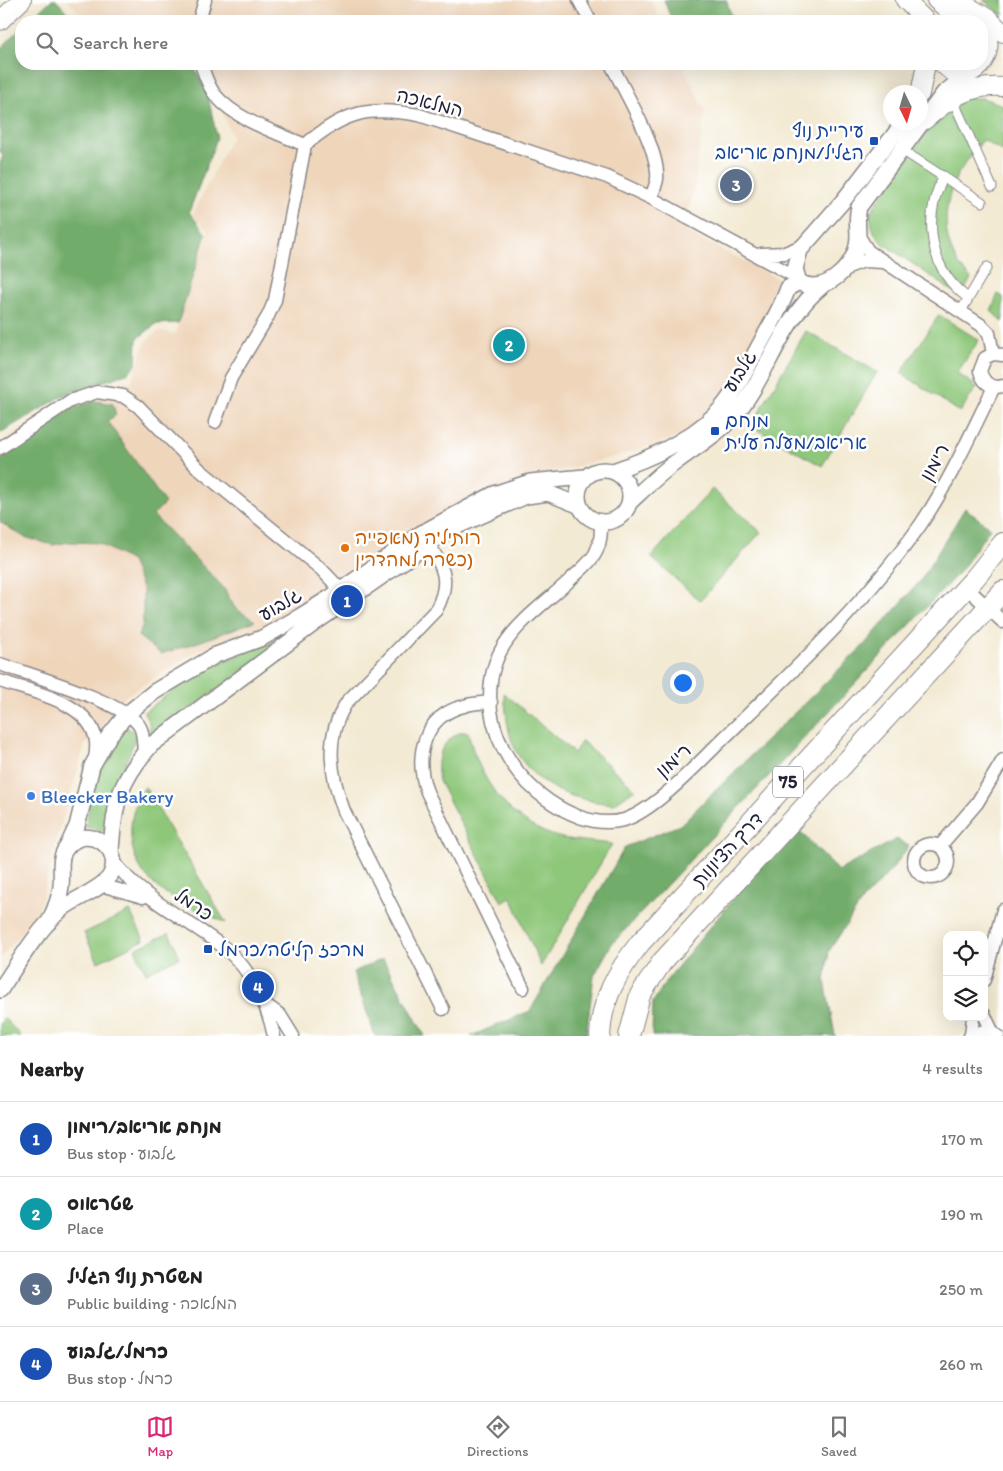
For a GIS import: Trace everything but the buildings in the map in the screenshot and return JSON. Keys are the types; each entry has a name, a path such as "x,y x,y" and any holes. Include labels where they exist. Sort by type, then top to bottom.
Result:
{"highway":[{"name":"דרך הציונות","path":"600,1036 605,1003 613,982 640,943 966,587 1003,543"},
{"name":"דרך הציונות","path":"629,1036 640,995 662,962 1003,591"}],"main road":[{"path":"0,22 22,0"},
{"path":"905,0 913,15"},
{"path":"905,0 920,15"},
{"path":"936,0 955,15"},
{"path":"958,0 982,15"},
{"path":"988,36 1003,52"},
{"path":"988,46 991,52 988,60"},
{"path":"922,85 925,70"},
{"path":"950,70 953,72 972,73 1003,81"},
{"path":"972,73 976,70"},
{"path":"928,118 952,98 978,87 1003,87"}],"street":[{"path":"201,15 205,0"},
{"path":"579,0 587,15"},
{"path":"203,70 216,96 238,114 305,145 275,300 268,316 231,378 215,422"},
{"path":"613,70 647,138 656,162 657,179 652,198"},
{"path":"926,85 932,70"},
{"path":"928,116 944,93 972,73"},
{"path":"952,98 992,187"},
{"name":"המלאכה","path":"305,145 336,122 362,112 387,109 419,115 607,177 652,198 756,254 797,280"},
{"path":"898,130 843,201 804,245 797,257 797,280 806,287 822,286 845,268 854,255 857,232 856,216 859,207 917,130"},
{"path":"902,150 982,202"},
{"path":"944,176 933,202 932,234 941,265 960,292 968,298"},
{"path":"820,225 836,219 843,220 857,232 868,251 961,311 988,333 998,354 985,358 980,371 984,382 998,386"},
{"path":"756,254 785,253 804,245"},
{"path":"845,268 864,261 884,262"},
{"path":"961,311 987,267"},
{"name":"גלבוע","path":"613,471 654,456 684,439 717,413 743,375 783,302 788,288 797,280"},
{"name":"גלבוע","path":"630,502 676,462 720,431 735,415 803,304 822,286"},
{"name":"רימון","path":"601,522 601,538 596,553 585,566 514,630 499,651 492,667 490,683 496,732 508,756 529,786 576,818 599,822 624,820 645,809 679,782 833,631 876,582 922,521 998,386"},
{"path":"0,448 70,401 97,392 122,396 138,406 200,470 321,569 341,590"},
{"path":"598,470 613,471 625,480 629,487 630,502 622,515 609,522 601,522 587,517 578,505 578,490 585,477 598,470"},
{"name":"גלבוע","path":"68,845 77,826 95,761 109,736 127,714 154,692 216,655 262,638 341,590 420,534 494,494 530,482 585,477"},
{"name":"גלבוע","path":"112,856 113,816 121,788 133,766 151,745 316,622 448,530 526,496 548,493 578,505"},
{"path":"428,543 440,562 444,574 443,597 436,610 347,702 339,714 330,751 336,789 344,811 443,1008"},
{"path":"966,587 1003,622"},
{"path":"0,664 97,699 127,714 139,725 144,753"},
{"path":"0,681 71,706 84,715 96,741 95,761"},
{"path":"491,702 464,706 436,721 426,734 420,763 428,792 523,988"},
{"path":"940,846 977,802 1003,760"},
{"path":"0,990 49,922 64,908 109,878 112,856 106,844 96,838 86,837 68,845 61,862 61,887 49,922"},
{"name":"כרמל","path":"112,856 134,885 228,951 246,972 264,1004 274,1036"},
{"path":"62,871 68,881 75,886 97,887"},
{"name":"כרמל","path":"97,887 157,902"},
{"path":"985,976 1003,910"},
{"path":"264,1004 280,1015 293,1036"},
{"path":"971,1035 973,1021"},
{"path":"988,1021 995,1034"},
{"path":"971,1035 980,1030 995,1034"}],"shaded area":[{"path":"66,0 651,0 658,15 82,15"},
{"path":"204,70 685,70 705,111 693,194 683,230 781,280 780,305 722,404 677,438 610,458 518,481 427,522 372,559 326,596 292,617 195,652 127,695 85,745 55,846 38,914 0,958 0,444 62,402 110,383 131,382 143,347 149,338 160,331 175,334 208,230 192,216 232,136"}],"green space":[{"path":"51,0 56,0 70,15 35,15"},
{"path":"664,0 726,0 731,15 670,15"},
{"path":"983,0 1003,0 1003,16"},
{"path":"15,34 15,70 196,70 208,96 217,138 189,212 206,234 178,323 156,324 137,339 136,365 126,374 66,394 0,433 0,163 3,156 0,151 0,49"},
{"path":"966,98 982,98 1003,105 1003,152 983,140 958,174 952,187 946,215 946,229 954,255 961,267 971,278 961,297 881,242 872,228 871,211 934,122"},
{"path":"998,294 1003,297 1003,322 991,311"},
{"path":"939,315 979,340 957,373 977,387 960,412 901,373"},
{"path":"806,331 877,372 822,466 751,426"},
{"path":"95,401 113,404 116,415 107,421 165,503 153,515 223,587 235,608 255,621 161,654 138,636 143,624 143,590 131,561 99,543 69,542 53,545 24,537 0,522 0,461 71,408"},
{"path":"712,489 761,532 700,601 651,557"},
{"path":"965,508 990,528 963,568 611,945 594,976 586,1036 471,1036 530,1011 625,847 680,825 864,645 921,580"},
{"path":"292,635 151,738 149,722 144,712 191,677 216,664"},
{"path":"504,693 574,753 582,741 635,789 614,804 571,796 545,783 533,774 523,762 512,743"},
{"path":"126,727 135,733 135,739 119,780 108,832 86,827 98,774 109,750"},
{"path":"461,732 468,732 480,768 489,784 513,812 544,832 562,838 612,844 541,966 511,897 502,902 439,781 438,765 441,752 448,741"},
{"path":"145,787 226,923 165,893 152,883 142,871 135,856 131,831 134,811"},
{"path":"794,825 838,871 897,839 909,846 893,868 862,901 829,951 825,981 835,1036 652,1036 653,1002 666,981"},
{"path":"130,911 144,940 98,962 84,933"},
{"path":"169,933 180,957 146,973 135,949"},
{"path":"383,959 425,1036 375,1036 353,972"},
{"path":"4,1018 21,1036 0,1036 0,1024"}],"place":[{"name":"עיריית נוף הגליל/מנחם אריאב","path":"874,141"},
{"name":"משטרת נוף הגליל","path":"736,185"},
{"name":"שטראוס","path":"509,345"},
{"name":"מנחם אריאב/מעלה עלית","path":"715,431"},
{"name":"רותיל'ה (מאפייה כשרה למהדרין)","path":"345,548"},
{"name":"מנחם אריאב/רימון","path":"347,601"},
{"name":"Bleecker Bakery","path":"31,796"},
{"name":"מרכז קליטה/כרמל","path":"208,949"},
{"name":"כרמל/גלבוע","path":"258,987"}]}
